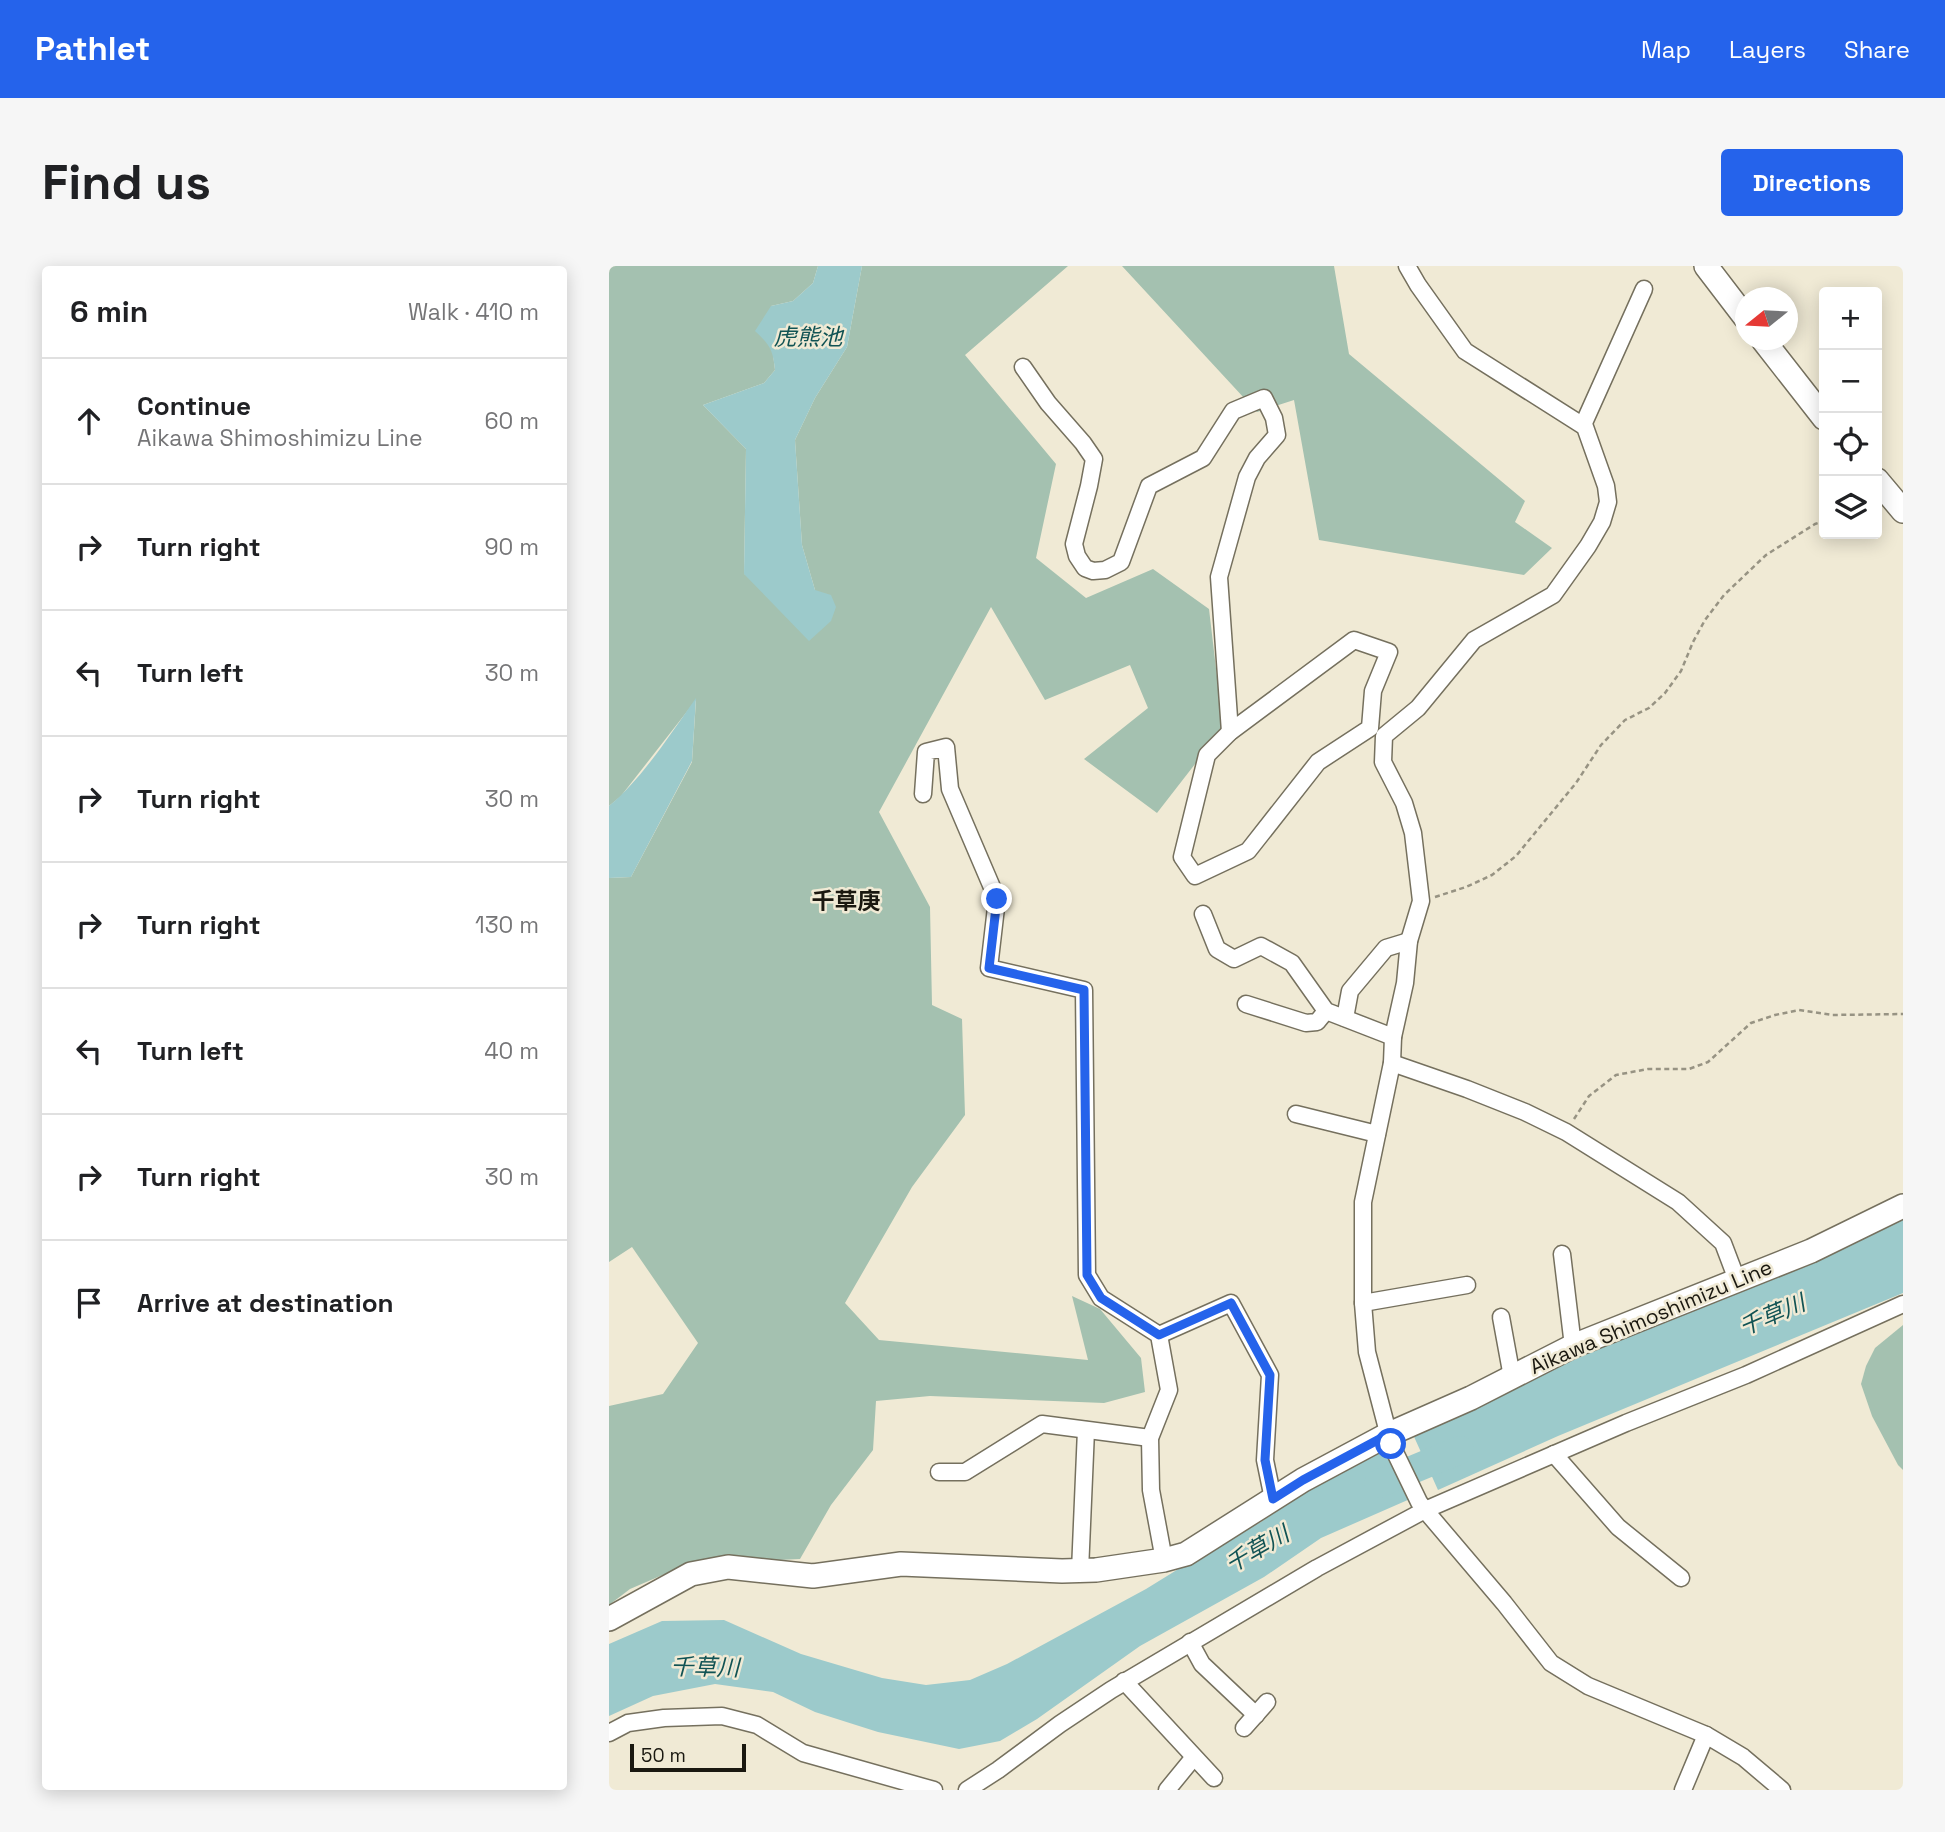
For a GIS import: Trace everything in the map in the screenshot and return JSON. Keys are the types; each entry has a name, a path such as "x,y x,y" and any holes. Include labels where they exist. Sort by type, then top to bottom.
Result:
{"main road":[{"path":"1706,266 1735,304"},
{"path":"1771,350 1820,413"},
{"path":"1882,486 1903,511"},
{"name":"Aikawa Shimoshimizu Line","path":"609,1619 691,1574 729,1567 813,1576 901,1564 1062,1572 1186,1554 1303,1480 1389,1440 1573,1346 1811,1251 1903,1206"}],"street":[{"path":"1407,266 1465,351 1585,427 1606,486 1608,502 1602,522 1553,595 1474,640 1418,709 1377,732 1318,762 1248,851 1195,876 1182,857 1207,755 1230,732 1354,640 1389,652 1373,691 1377,732 1383,762 1404,803 1413,833 1421,901 1409,942 1405,983 1392,1037 1392,1063 1363,1202 1363,1303 1367,1352 1389,1440 1422,1506 1552,1663 1588,1686 1706,1735 1743,1757 1782,1790"},
{"path":"1583,425 1644,289"},
{"path":"1023,368 1094,459 1090,486 1074,544 1077,556 1086,568 1093,571 1105,570 1121,562 1149,486 1203,458 1233,411 1264,398 1275,418 1277,435 1257,458 1247,477 1219,578 1230,732"},
{"path":"923,794 926,752 946,747 950,789 997,899 989,968 1084,990 1087,1275 1101,1298 1159,1335 1168,1390 1150,1438 1151,1490 1164,1559"},
{"path":"1203,914 1217,949 1234,959 1261,946 1292,963 1327,1011 1392,1037"},
{"path":"1346,1018 1350,991 1386,948 1409,942"},
{"path":"1246,1004 1306,1023 1317,1022 1327,1011"},
{"path":"1392,1063 1525,1112 1566,1132 1678,1202 1723,1243 1737,1280"},
{"path":"1296,1114 1377,1134"},
{"path":"1562,1254 1573,1346"},
{"path":"1363,1303 1467,1285"},
{"path":"1159,1335 1231,1303 1270,1375 1265,1460 1273,1499"},
{"path":"967,1790 1125,1681 1422,1506 1746,1376 1903,1304"},
{"path":"1501,1317 1512,1377"},
{"path":"939,1472 965,1472 1042,1424 1150,1438"},
{"path":"1080,1571 1086,1430"},
{"path":"1554,1454 1618,1527 1681,1578"},
{"path":"1190,1642 1202,1664 1256,1715"},
{"path":"1125,1681 1214,1778"},
{"path":"1244,1728 1267,1702"},
{"path":"609,1733 628,1723 664,1718 722,1716 757,1725 803,1753 934,1790"},
{"path":"1683,1790 1706,1735"},
{"path":"1167,1790 1194,1757"}],"path":[{"path":"1421,901 1492,875 1516,856 1576,783 1601,745 1625,720 1649,708 1665,693 1681,671 1705,620 1724,595 1766,555 1819,523"},
{"path":"1566,1132 1589,1096 1616,1076 1648,1069 1689,1069 1708,1062 1751,1023 1799,1010 1832,1014 1903,1014"}],"green space":[{"path":"609,266 818,266 813,283 793,301 771,306 769,343 775,370 764,383 703,405 746,449 744,574 815,590 802,545 795,440 815,398 847,347 862,266 1068,266 965,355 1056,464 1036,558 1086,598 1153,569 1209,609 1223,728 1157,813 1084,759 1148,708 1130,665 1045,700 991,607 879,812 930,907 932,1005 962,1019 965,1115 912,1187 845,1303 879,1340 1088,1360 1072,1296 1100,1309 1141,1358 1145,1392 1104,1403 930,1396 876,1401 873,1450 831,1505 800,1559 688,1564 630,1589 609,1605 609,1406 663,1394 698,1343 632,1247 609,1262 609,878 631,877 692,762 696,700 621,796 609,806"},
{"path":"1122,266 1334,266 1349,354 1525,501 1515,522 1552,548 1524,575 1319,540 1294,400 1257,412"},
{"path":"1903,1325 1903,1470 1872,1416 1861,1384 1875,1348"}],"water":[{"name":"虎熊池","path":"818,266 862,266 847,347 815,398 795,440 802,545 815,590 831,595 836,607 831,621 809,641 744,574 746,449 703,405 764,383 775,370 770,348 755,331 771,306 793,301 813,283"},
{"path":"696,698 692,761 631,877 609,878 609,806 644,769"},
{"path":"1903,1216 1903,1293 1558,1436 1438,1490 1411,1430 1560,1360"},
{"path":"1376,1449 1390,1454 1410,1499 1321,1538 1264,1577 1140,1646 1037,1719 1000,1741 959,1749 878,1732 815,1712 773,1692 715,1684 653,1696 609,1716 609,1644 662,1621 724,1620 801,1654 882,1678 926,1685 970,1680 1007,1664 1146,1589 1227,1539 1261,1522 1334,1471"}],"waterway":[{"name":"千草川","path":"1378,1484 1460,1450"}],"district":[{"name":"千草庚","path":"846,901"}],"route":[{"path":"997,899 989,968 1084,990 1087,1275 1101,1298 1159,1335 1231,1303 1270,1375 1265,1460 1273,1499 1387,1435 1391,1444"}]}
